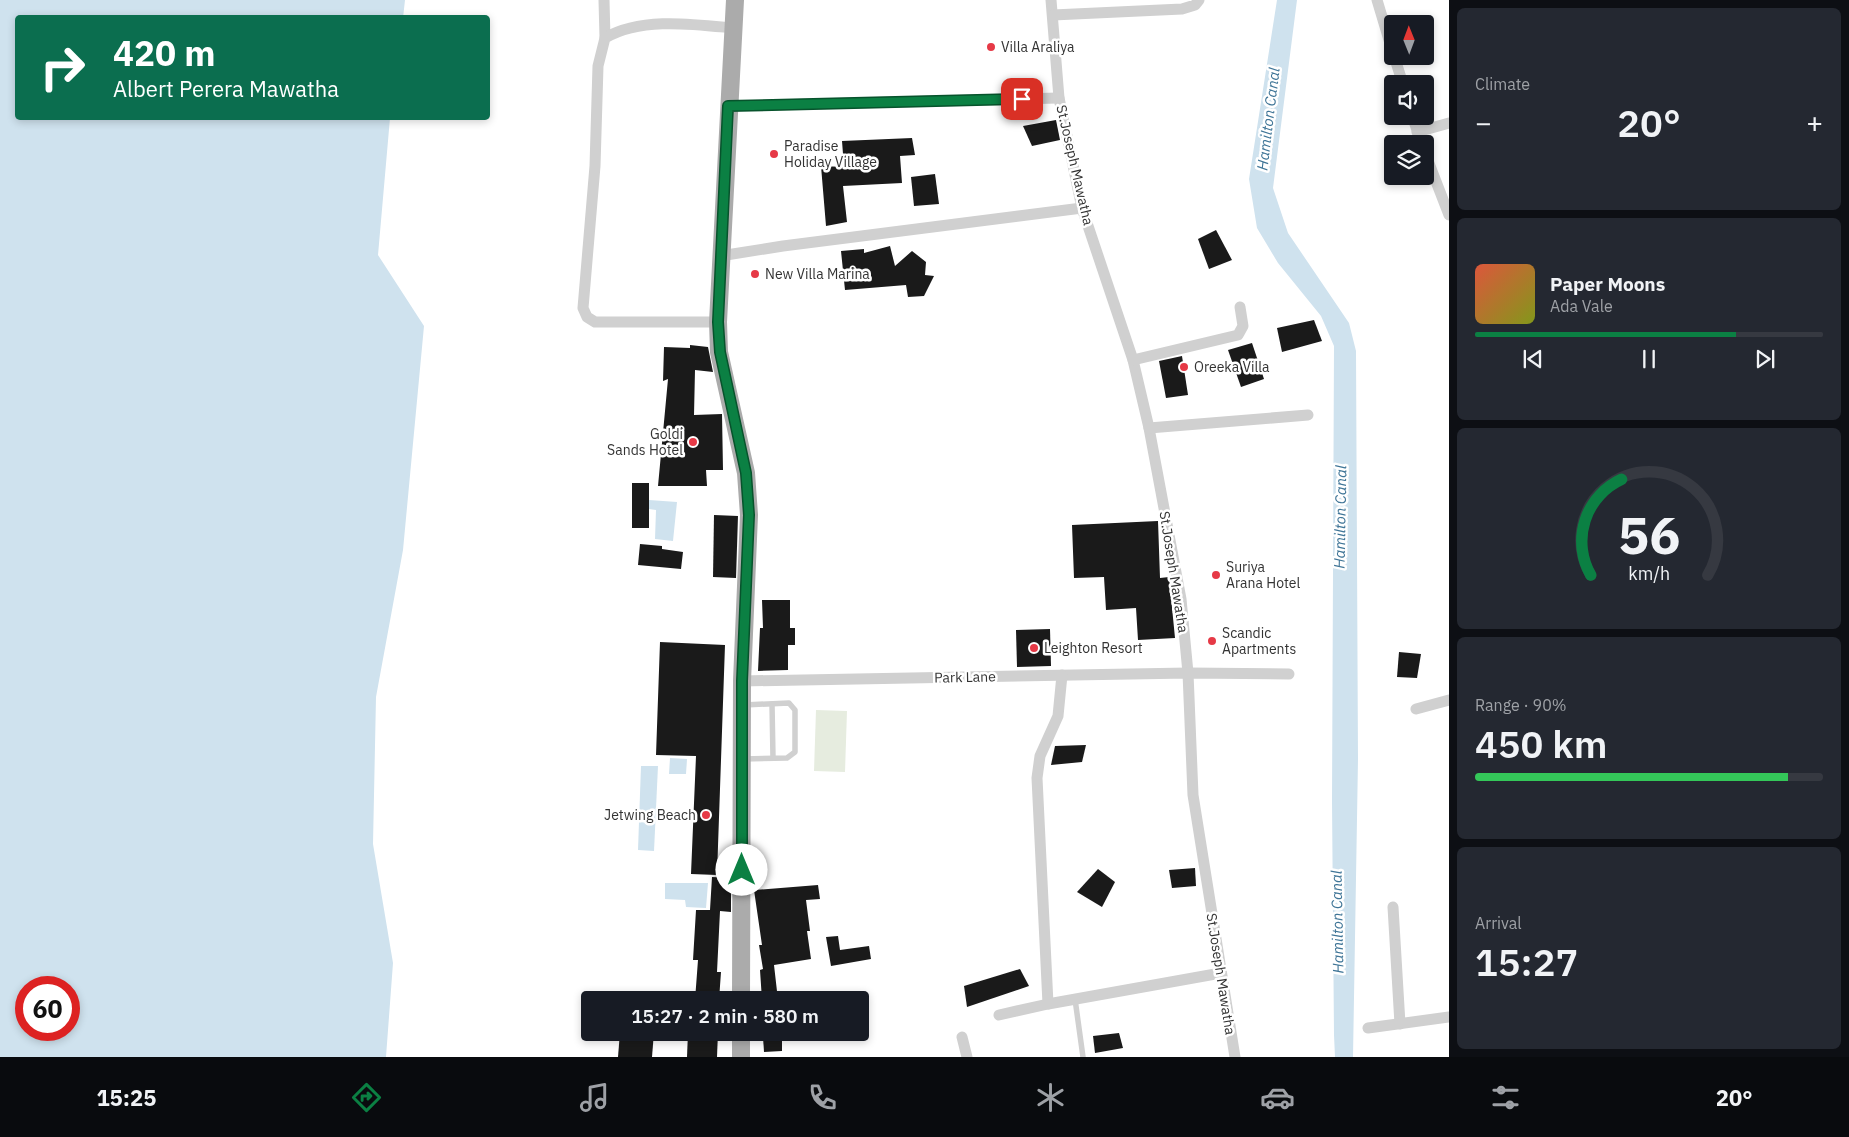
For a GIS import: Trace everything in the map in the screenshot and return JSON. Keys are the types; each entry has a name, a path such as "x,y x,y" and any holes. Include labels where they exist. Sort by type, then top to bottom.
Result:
{"main road":[{"path":"735,0 718,322 720,352 746,473 749,515 742,681 741,991"},
{"path":"741,1041 741,1057"}],"street":[{"path":"604,0 605,38 598,66 595,166 583,308 588,317 595,322 718,322"},
{"name":"St.Joseph Mawatha","path":"1052,0 1059,98 1082,208 1133,360 1149,428 1181,599 1188,673 1193,794 1235,1057"},
{"path":"1053,15 1182,9 1194,5 1199,0"},
{"path":"1377,0 1384,23"},
{"path":"605,38 620,29 681,23 733,28"},
{"path":"728,106 1059,98"},
{"path":"1417,132 1449,123"},
{"path":"1415,125 1418,135"},
{"path":"1434,176 1449,215"},
{"path":"720,256 783,246 1082,208"},
{"path":"1133,360 1238,335 1243,326 1240,307"},
{"path":"1149,428 1308,415"},
{"name":"Park Lane","path":"742,681 1188,673 1289,674"},
{"path":"1048,1004 1037,778 1040,756 1058,716 1062,675"},
{"path":"1416,709 1449,700"},
{"path":"1393,907 1400,1024"},
{"path":"999,1015 1048,1004 1221,973"},
{"path":"1368,1028 1449,1017"},
{"path":"962,1037 967,1057"}],"lane":[{"path":"742,705 789,703 795,710 795,752 787,758 742,759"},
{"path":"772,704 773,758"},
{"path":"1075,999 1082,1057"}],"shaded area":[{"path":"816,710 847,711 845,772 814,771"}],"water":[{"path":"0,0 405,0 403,15 15,15 15,120 390,120 378,255 424,326 403,550 376,697 373,844 393,963 386,1057 0,1057"},
{"name":"Hamilton Canal","path":"1277,0 1297,0 1273,188 1288,233 1349,323 1356,351 1358,759 1353,1057 1335,1057 1334,1035 1332,801 1334,346 1321,316 1278,263 1257,228 1249,179"},
{"path":"649,500 677,502 673,541 655,539 656,510 649,509"},
{"path":"670,758 687,759 686,774 669,774"},
{"path":"641,766 658,766 654,851 638,850"},
{"path":"665,883 708,883 706,908 686,907 685,900 665,899"}],"building":[{"path":"1056,120 1060,140 1032,146 1023,126"},
{"path":"912,138 915,155 900,156 902,183 843,186 847,222 826,226 821,166 844,167 842,141"},
{"path":"935,174 939,204 914,206 911,177"},
{"path":"1216,230 1232,260 1209,269 1198,239"},
{"path":"890,246 895,266 912,251 926,262 925,275 934,276 924,296 908,297 906,285 845,290 841,251 864,249 864,253"},
{"path":"1314,320 1322,341 1282,352 1277,328"},
{"path":"1252,343 1264,379 1241,387 1228,350"},
{"name":"Goldi Sands Hotel","path":"690,345 708,347 713,372 695,370 694,415 722,414 723,470 706,470 707,486 658,486 668,379 663,381 664,347 690,348"},
{"path":"1182,356 1188,395 1166,398 1159,361"},
{"path":"632,483 649,483 649,528 632,528"},
{"path":"714,515 738,516 736,578 713,577"},
{"path":"1158,521 1160,578 1169,577 1175,638 1138,640 1136,608 1106,610 1104,577 1074,578 1072,525"},
{"path":"640,544 662,546 662,549 683,552 681,569 638,565"},
{"path":"762,600 790,600 790,628 795,628 795,645 788,645 788,670 758,671 760,628 763,628"},
{"name":"Leighton Resort","path":"1050,629 1051,666 1017,667 1016,630"},
{"name":"Jetwing Beach","path":"660,642 725,645 717,875 691,874 696,756 656,755"},
{"path":"1399,652 1421,654 1417,678 1397,677"},
{"path":"1086,745 1082,762 1051,765 1055,746"},
{"path":"1195,868 1196,886 1172,888 1169,870"},
{"path":"1098,869 1115,882 1102,907 1077,892"},
{"path":"712,877 731,878 731,912 720,911 717,972 721,972 720,991 696,991 698,960 693,960 696,910 710,910"},
{"path":"818,885 820,899 806,900 810,931 807,931 811,959 774,965 777,991 761,991 760,970 763,969 759,945 762,945 754,890"},
{"path":"838,936 840,950 869,946 871,959 831,966 826,937"},
{"path":"1020,969 1029,986 967,1007 964,986"},
{"path":"1119,1033 1123,1048 1095,1053 1093,1036"},
{"path":"619,1041 653,1041 652,1057 618,1057"},
{"path":"688,1041 718,1041 717,1057 687,1057"},
{"path":"763,1041 782,1041 782,1051 764,1052"}],"place":[{"name":"Villa Araliya","path":"991,47"},
{"name":"Paradise Holiday Village","path":"774,154"},
{"name":"New Villa Marina","path":"755,274"},
{"name":"Oreeka Villa","path":"1184,367"},
{"name":"Goldi Sands Hotel","path":"693,442"},
{"name":"Suriya Arana Hotel","path":"1216,575"},
{"name":"Scandic Apartments","path":"1212,641"},
{"name":"Leighton Resort","path":"1034,648"},
{"name":"Jetwing Beach","path":"706,815"}],"route":[{"path":"742,870 742,681 749,515 746,473 720,352 718,322 728,106 1022,99"}]}
